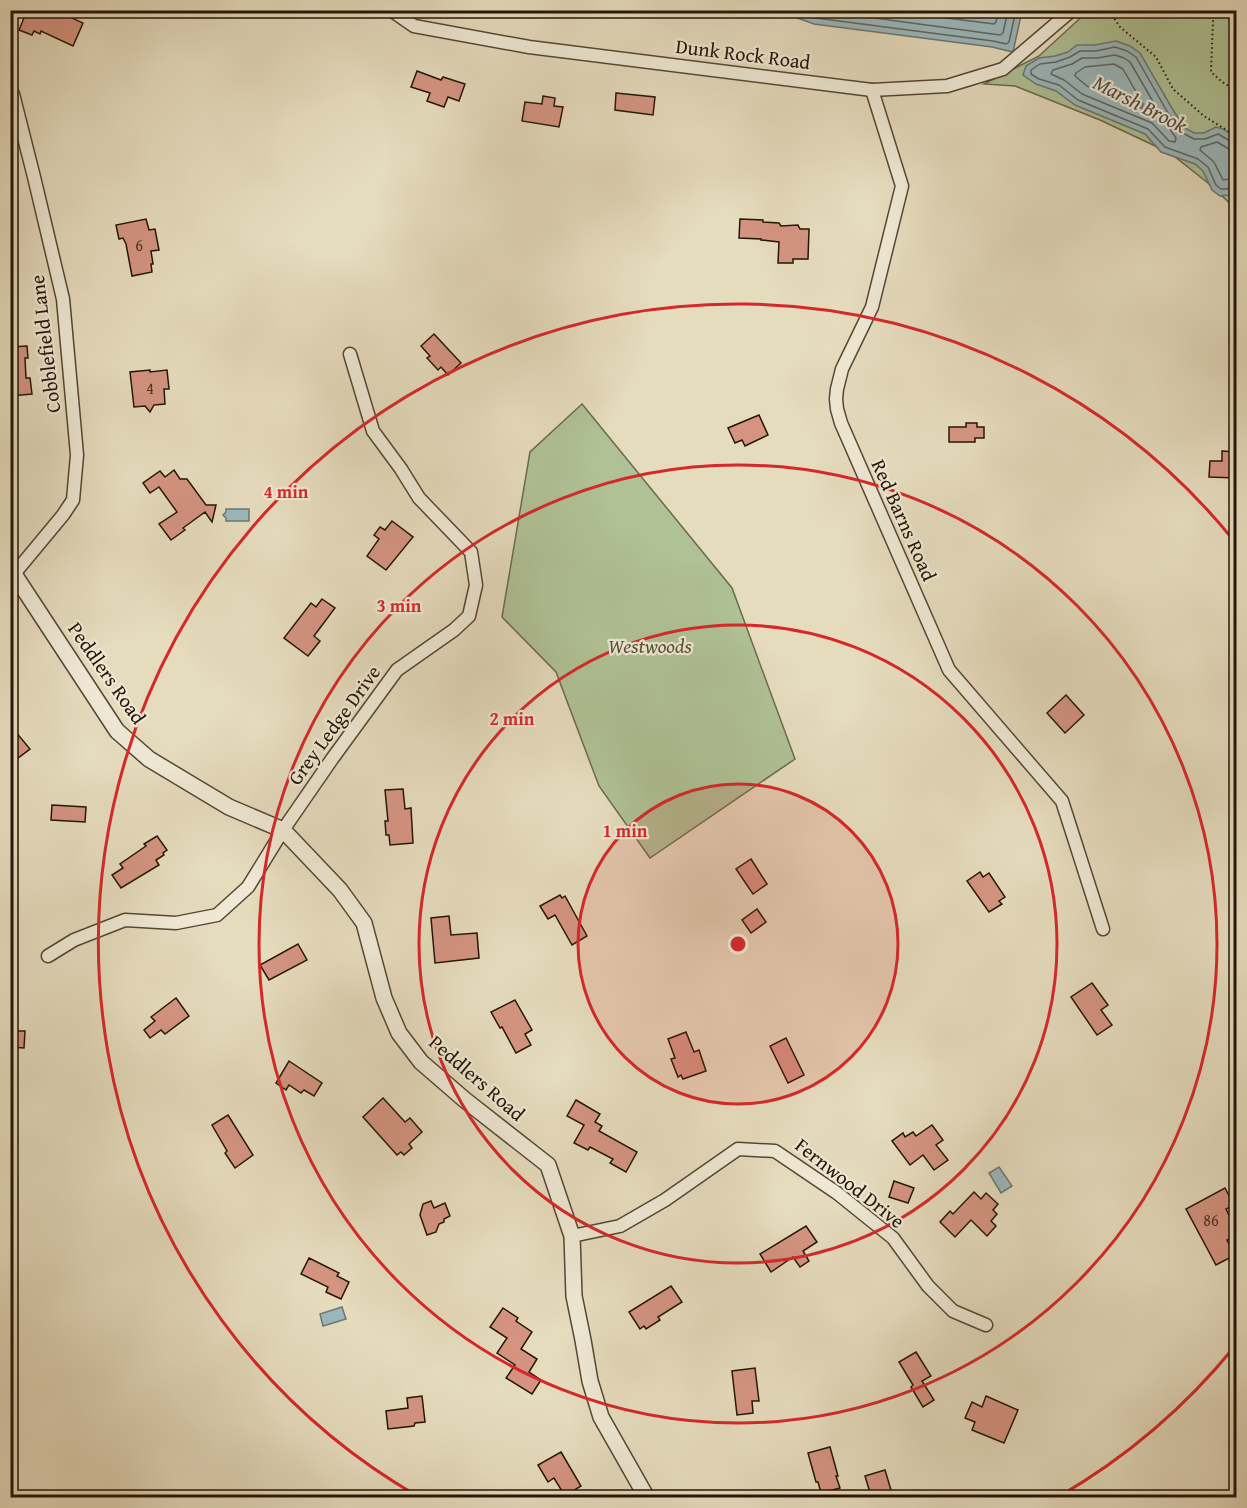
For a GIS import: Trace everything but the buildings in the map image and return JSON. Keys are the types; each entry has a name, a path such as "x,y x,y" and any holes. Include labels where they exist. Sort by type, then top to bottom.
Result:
{"street":[{"name":"Dunk Rock Road","path":"391,10 414,26 529,47 872,90 947,86 1003,69 1072,10"},
{"name":"Red Barns Road","path":"872,90 902,186 872,307 842,369 837,389 837,409 841,423 949,670 1062,801 1103,930"},
{"name":"Cobblefield Lane","path":"12,573 63,515 73,500 76,455 63,299 13,94"},
{"name":"Grey Ledge Drive","path":"48,956 74,940 125,921 176,923 217,915 248,887 283,830 397,670 454,630 469,616 476,585 471,552 419,498 373,431 350,354"},
{"name":"Peddlers Road","path":"12,573 117,731 149,759 229,807 283,830 340,890 364,923 384,998 399,1033 421,1062 548,1165 572,1236 574,1296 590,1382 601,1417 646,1497"},
{"name":"Fernwood Drive","path":"572,1236 620,1226 665,1200 738,1149 775,1151 837,1192 893,1238 928,1286 953,1311 986,1325"}],"path":[{"path":"1113,10 1114,18 1120,27 1156,57 1173,89 1204,116 1236,136"},
{"path":"1204,10 1213,21 1211,72 1236,90"}],"green space":[{"path":"1088,11 1236,11 1236,209 1170,153 1100,120 1015,86 984,84 1039,56"},
{"name":"Westwoods","path":"582,404 732,588 795,759 650,858 599,786 556,672 502,617 530,452"}],"water":[{"path":"1022,10 1013,52 992,47 814,24 778,11"},
{"name":"Marsh Brook","path":"1116,41 1140,53 1185,128 1194,133 1204,133 1216,127 1236,138 1236,190 1229,195 1220,196 1212,190 1203,171 1195,164 1161,152 1145,134 1075,105 1056,91 1036,84 1023,75 1026,66 1039,58 1068,52 1077,45 1095,45"},
{"path":"226,509 249,509 249,521 226,521 223,515"},
{"path":"999,1167 1012,1186 1001,1193 989,1173"},
{"path":"342,1307 346,1319 323,1326 320,1314"}]}
